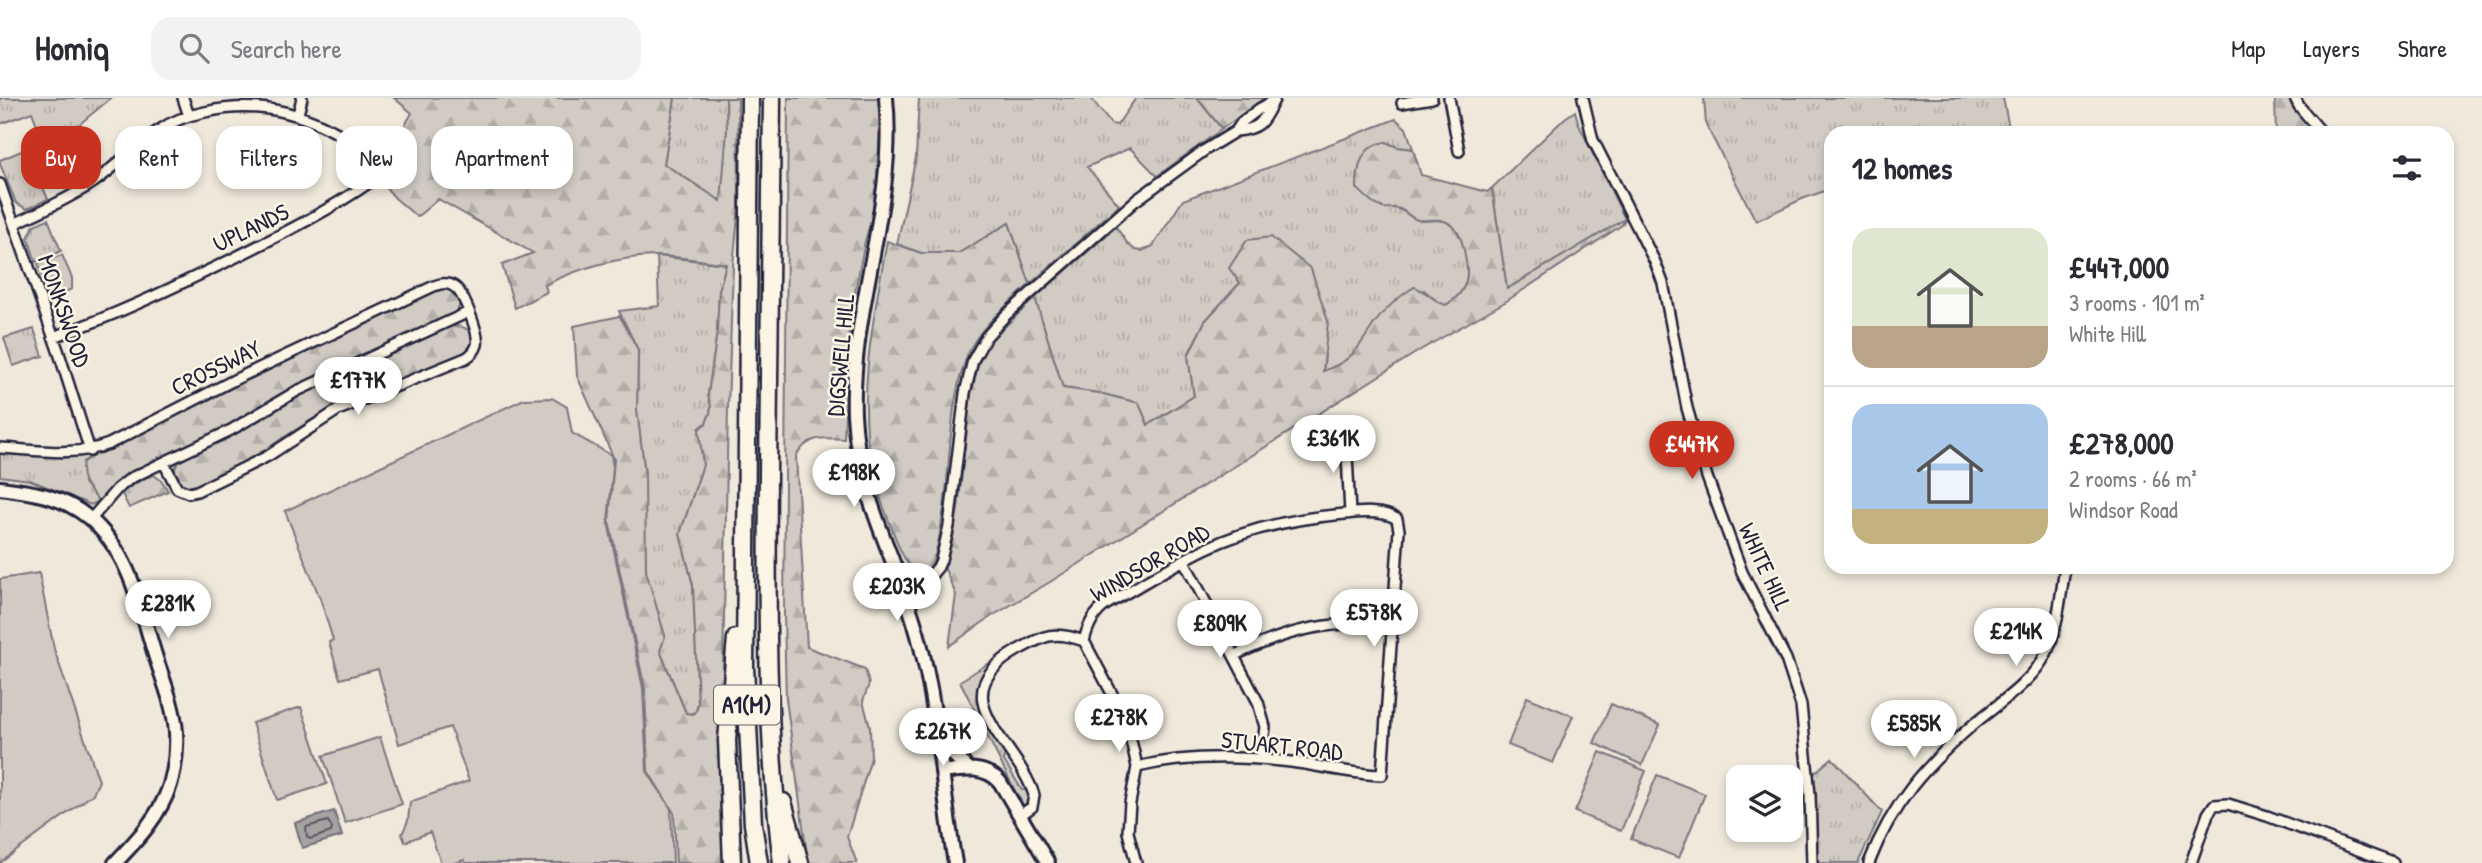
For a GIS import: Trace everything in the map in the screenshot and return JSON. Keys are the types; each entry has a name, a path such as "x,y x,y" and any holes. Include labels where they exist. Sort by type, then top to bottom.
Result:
{"highway":[{"name":"A1(M)","path":"750,98 745,667 753,824 759,863"},
{"name":"A1(M)","path":"772,98 768,687 782,863"},
{"name":"A1(M)","path":"732,863 727,740 745,547"},
{"name":"A1(M)","path":"772,762 800,863"}],"main road":[{"name":"DIGSWELL HILL","path":"886,98 885,182 861,321 854,413 864,483 905,593 927,670 956,863"},
{"path":"0,488 47,495 68,503 91,520 111,541 127,570 168,697 176,734 174,768 163,802 154,818 116,863"},
{"path":"939,742 970,769"},
{"path":"942,772 970,769 987,772 998,779 1048,863"}],"street":[{"path":"183,98 188,116"},
{"path":"298,114 302,98"},
{"path":"1402,103 1432,98"},
{"path":"1449,98 1459,151"},
{"name":"WHITE HILL","path":"1583,98 1593,141 1655,262 1662,283 1687,408 1719,514 1742,572 1770,622 1795,683 1801,705 1810,794 1812,863"},
{"path":"2295,98 2316,126"},
{"path":"905,593 928,579 942,560 949,526 965,393 973,359 986,337 1005,316 1135,201 1236,131 1242,122 1274,100"},
{"name":"UPLANDS","path":"14,224 53,206 95,181 162,128 188,116 239,106 298,114 337,132 376,160 379,171 377,176 339,205 127,309 53,337"},
{"name":"MONKSWOOD","path":"0,184 90,451"},
{"name":"CROSSWAY","path":"0,448 90,451 360,319 434,286 445,284 455,287 461,295 478,341 474,351 466,358 338,410 248,467 189,493 182,492 173,484 164,463"},
{"path":"91,520 117,489 131,478 230,430 297,391 469,312"},
{"path":"1346,436 1350,513"},
{"name":"WINDSOR ROAD","path":"1136,863 1128,832 1137,767 1126,720 1084,641 1090,622 1101,608 1231,538 1275,524 1315,516 1387,514 1397,519 1399,530 1391,625"},
{"path":"1184,561 1235,655 1263,715 1265,727 1261,759"},
{"path":"1869,863 1893,811 1918,776 2017,688 2042,660 2057,616 2064,574"},
{"path":"1235,655 1283,634 1308,628 1347,623 1391,625"},
{"name":"STUART ROAD","path":"1137,767 1190,759 1261,759 1382,775 1391,625"},
{"path":"1019,816 1032,807 1034,795 988,719 982,697 986,679 998,662 1038,639 1054,634 1084,641"},
{"path":"2191,863 2208,814 2214,805 2228,804 2393,863"}],"green space":[{"path":"0,98 111,98 77,126 37,126 32,112 0,124"},
{"path":"394,98 675,98 664,164 721,201 727,130 726,98 738,98 739,207 733,265 728,407 721,774 729,863 676,863 674,813 648,771 645,689 609,521 614,459 577,376 574,326 620,316 638,350 637,410 645,475 646,571 665,636 660,651 686,713 693,714 698,702 693,585 680,534 703,465 699,429 710,414 708,395 717,332 719,291 726,264 655,256 613,261 545,285 547,292 515,308 502,265 533,253 438,199 417,217 387,189 417,189 417,126 405,126 412,113"},
{"path":"675,98 726,98 727,130 722,202 664,164"},
{"path":"788,98 879,98 881,117 875,207 865,241 849,323 844,439 816,439 805,445 796,456 807,647 865,669 869,684 863,701 870,727 871,758 847,837 857,863 808,863 786,699 784,615"},
{"path":"919,98 1091,98 1111,124 1117,125 1136,98 1197,98 1222,129 1157,176 1130,148 1087,167 1119,205 1030,284 1009,223 959,253 921,253 897,244 916,157"},
{"path":"1197,98 1264,98 1222,129"},
{"path":"1704,98 2003,98 2009,126 1824,126 1824,191 1756,221 1706,125"},
{"path":"2275,98 2291,98 2311,126 2276,126"},
{"path":"1575,111 1579,125 1625,219 1507,289 1492,188"},
{"path":"1396,119 1406,128 1413,149 1386,142 1382,208 1396,208 1412,218 1445,221 1452,226 1463,243 1467,263 1465,283 1455,299 1446,305 1439,303 1424,290 1375,323 1361,348 1342,363 1323,372 1325,355 1240,283 1205,321 1188,355 1194,396 1147,425 1139,403 1063,388 1035,298 1116,227 1128,244 1135,250 1142,251 1153,246 1183,200"},
{"path":"1386,142 1413,149 1421,175 1487,192 1492,188 1507,289 1625,219 1622,225 1505,302 1422,349 992,616 949,646 956,595 944,567 958,508 972,384 989,342 1035,298 1063,388 1139,403 1148,425 1194,396 1188,356 1205,321 1240,283 1229,268 1247,240 1271,237 1311,269 1328,321 1323,371 1341,363 1354,353 1383,313 1414,287 1446,305 1459,295 1466,281 1463,247 1458,232 1453,227 1440,220 1418,220 1398,208 1379,207 1357,188 1362,158 1371,148"},
{"path":"21,151 21,189 44,189 48,199 27,209 16,203 0,160"},
{"path":"48,219 61,251 36,262 28,238 34,225"},
{"path":"1009,223 1030,284 986,326 967,356 956,396 938,546 930,566 918,575 901,551 881,500 871,466 867,431 867,376 873,321 887,241 921,253 959,253"},
{"path":"62,255 72,278 72,289 49,298 38,264"},
{"path":"657,256 726,264 719,291 717,332 708,395 710,414 699,429 703,465 680,534 693,585 698,702 696,712 689,714 686,713 660,651 665,636 645,571 645,475 637,410 638,350 619,311 659,306"},
{"path":"436,289 453,290 459,300 454,316 126,478 99,501 86,484 82,474 83,462 96,454"},
{"path":"452,326 466,328 474,339 471,350 461,357 333,407 207,483 193,487 178,486 173,474 184,457 300,394"},
{"path":"34,329 43,356 13,366 4,338"},
{"path":"552,398 567,407 572,433 611,455 613,467 608,522 643,688 647,771 671,809 673,863 466,863 464,860 441,863 430,832 405,842 402,834 408,821 410,802 469,781 450,727 399,744 378,669 340,679 329,642 333,640 321,601 285,511 524,399"},
{"path":"0,453 78,457 96,454 83,462 84,483 99,501 91,505 30,480 0,476"},
{"path":"154,475 168,491 129,508 121,492"},
{"path":"39,573 54,649 99,781 93,794 0,863 0,579"},
{"path":"991,662 980,688 981,710 1005,753 1003,759 1022,790 1028,790 1029,800 1023,807 960,681"},
{"path":"1527,697 1573,716 1553,763 1508,745"},
{"path":"1611,704 1660,725 1642,765 1594,743"},
{"path":"301,707 327,784 277,800 252,723"},
{"path":"380,737 402,804 345,823 323,756"},
{"path":"1600,752 1646,771 1621,831 1575,812"},
{"path":"1832,758 1882,812 1858,863 1816,863 1811,776"},
{"path":"1657,775 1705,794 1679,858 1631,839"}],"water":[{"path":"334,811 342,836 302,848 295,823"}]}
